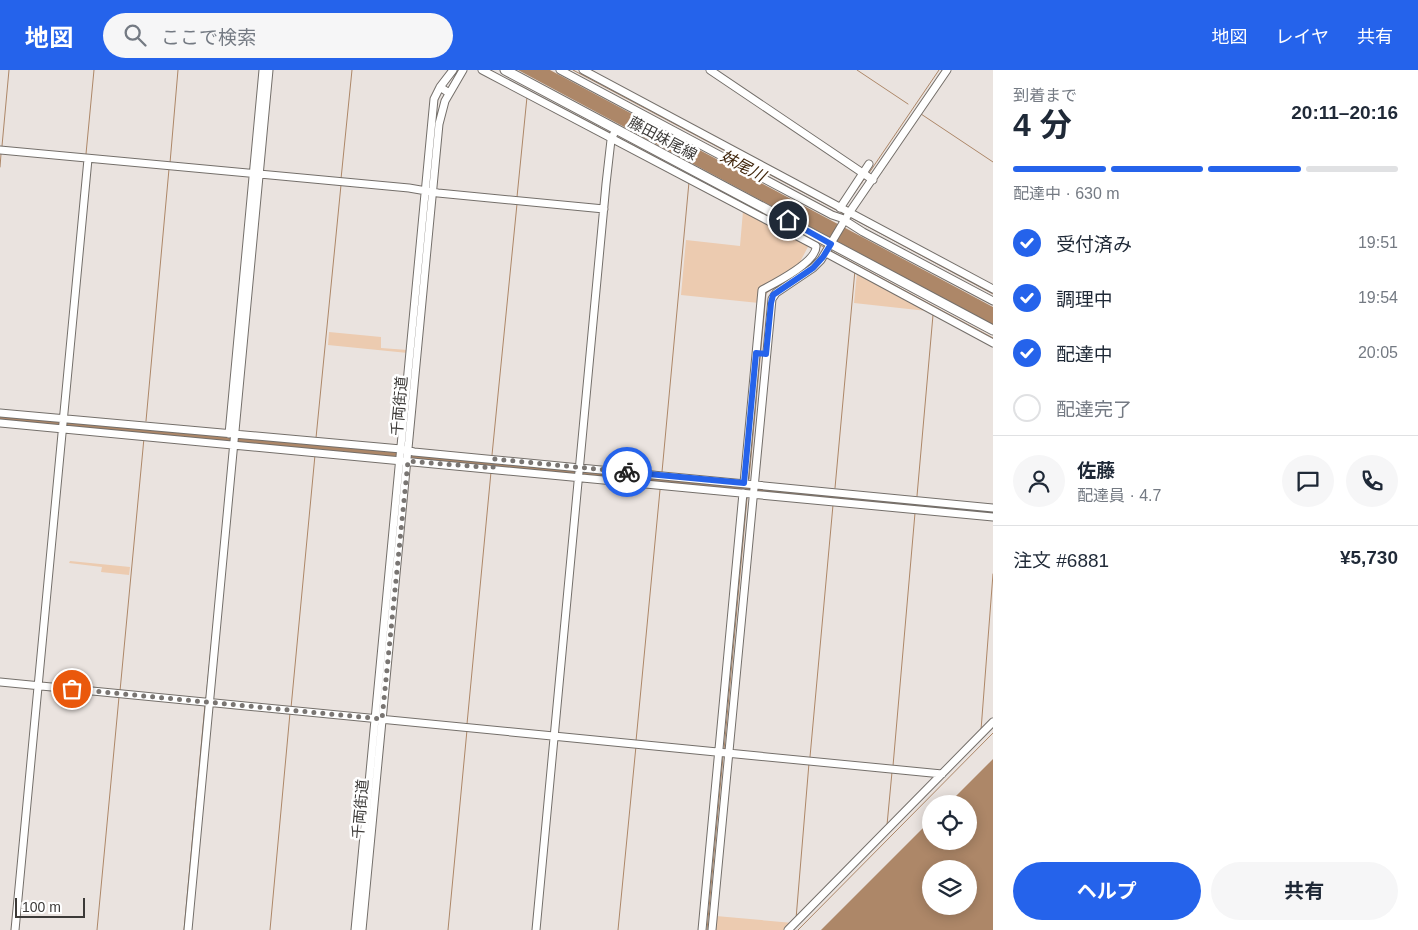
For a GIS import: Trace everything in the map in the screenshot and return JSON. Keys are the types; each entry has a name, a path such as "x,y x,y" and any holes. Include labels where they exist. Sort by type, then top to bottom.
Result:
{"main road":[{"name":"藤田妹尾線","path":"505,70 613,134 829,247 975,328 993,330"}],"street":[{"path":"188,930 207,702 233,440 263,70"},
{"path":"256,174 269,70"},
{"path":"404,460 401,449 429,191 434,99 444,90 453,70"},
{"name":"千両街道","path":"362,930 378,718 404,460 409,451 429,191 444,90 463,70"},
{"path":"482,70 613,134 690,180 816,246 817,249 813,257 772,299 761,354 744,483 750,491"},
{"path":"560,70 585,76 840,208 846,217 863,232 993,301"},
{"path":"710,70 866,176"},
{"path":"840,208 947,70"},
{"path":"585,76 846,217 993,289"},
{"path":"536,930 604,209 613,134"},
{"path":"0,150 604,209"},
{"path":"15,930 36,686 88,158"},
{"path":"702,930 724,752 750,491 761,354 762,290 802,269 816,266 846,217 866,176 869,164"},
{"path":"829,247 856,269 935,311 975,328 993,343"},
{"path":"0,412 62,426"},
{"path":"0,423 62,426 233,440 404,460 494,464 750,491 993,508"},
{"path":"313,448 401,449 494,464"},
{"path":"579,472 664,482 744,483"},
{"path":"836,498 993,517"},
{"path":"0,682 942,774"},
{"path":"354,930 378,718"},
{"path":"788,930 993,722"},
{"path":"712,930 724,752"}],"shaded area":[{"name":"妹尾川","path":"518,70 550,70 993,307 993,325"},
{"path":"743,211 810,243 801,260 805,262 762,289 759,303 681,295 686,240 740,246"},
{"path":"857,272 927,311 854,303"},
{"path":"329,332 381,337 381,348 408,350 408,353 328,345"},
{"path":"70,561 130,567 129,575 101,572 102,567 69,563"},
{"path":"993,759 993,930 821,930 922,829 922,850 977,850 977,795 957,795"},
{"path":"716,916 793,923 786,930 714,930"}],"waterway":[{"path":"2,146 9,70"},
{"path":"86,154 94,70"},
{"path":"170,163 178,70"},
{"path":"341,179 352,70"},
{"path":"573,70 844,214"},
{"path":"857,70 908,104"},
{"path":"869,173 939,70"},
{"path":"500,76 612,134"},
{"path":"517,197 527,97"},
{"path":"921,114 993,162"},
{"path":"615,136 665,162"},
{"path":"0,167 1,154"},
{"path":"146,421 169,169"},
{"path":"853,195 865,178"},
{"path":"662,472 689,182"},
{"path":"316,438 341,185"},
{"path":"492,455 517,204"},
{"path":"743,204 784,225"},
{"path":"850,217 993,294"},
{"path":"818,244 826,248"},
{"path":"814,259 820,246"},
{"path":"829,250 993,338"},
{"path":"835,488 855,270"},
{"path":"749,479 766,293 780,284"},
{"path":"917,496 933,315"},
{"path":"0,419 393,455"},
{"path":"120,691 144,438"},
{"path":"291,708 315,455"},
{"path":"414,457 993,513"},
{"path":"467,724 491,472"},
{"path":"636,741 660,490"},
{"path":"724,750 747,498"},
{"path":"810,757 833,505"},
{"path":"893,766 915,513"},
{"path":"981,730 993,574"},
{"path":"206,699 214,618"},
{"path":"97,930 119,697"},
{"path":"184,930 205,705"},
{"path":"270,930 290,713"},
{"path":"448,930 467,730"},
{"path":"798,930 993,733"},
{"path":"618,930 636,746"},
{"path":"707,930 723,757"},
{"path":"796,919 809,763"},
{"path":"887,825 892,772"}],"way so far":[{"path":"72,689 382,719 408,461 493,468 494,459 627,472"}],"route":[{"path":"627,472 744,483 756,353 766,354 773,295 813,268 831,244 788,220"}]}
